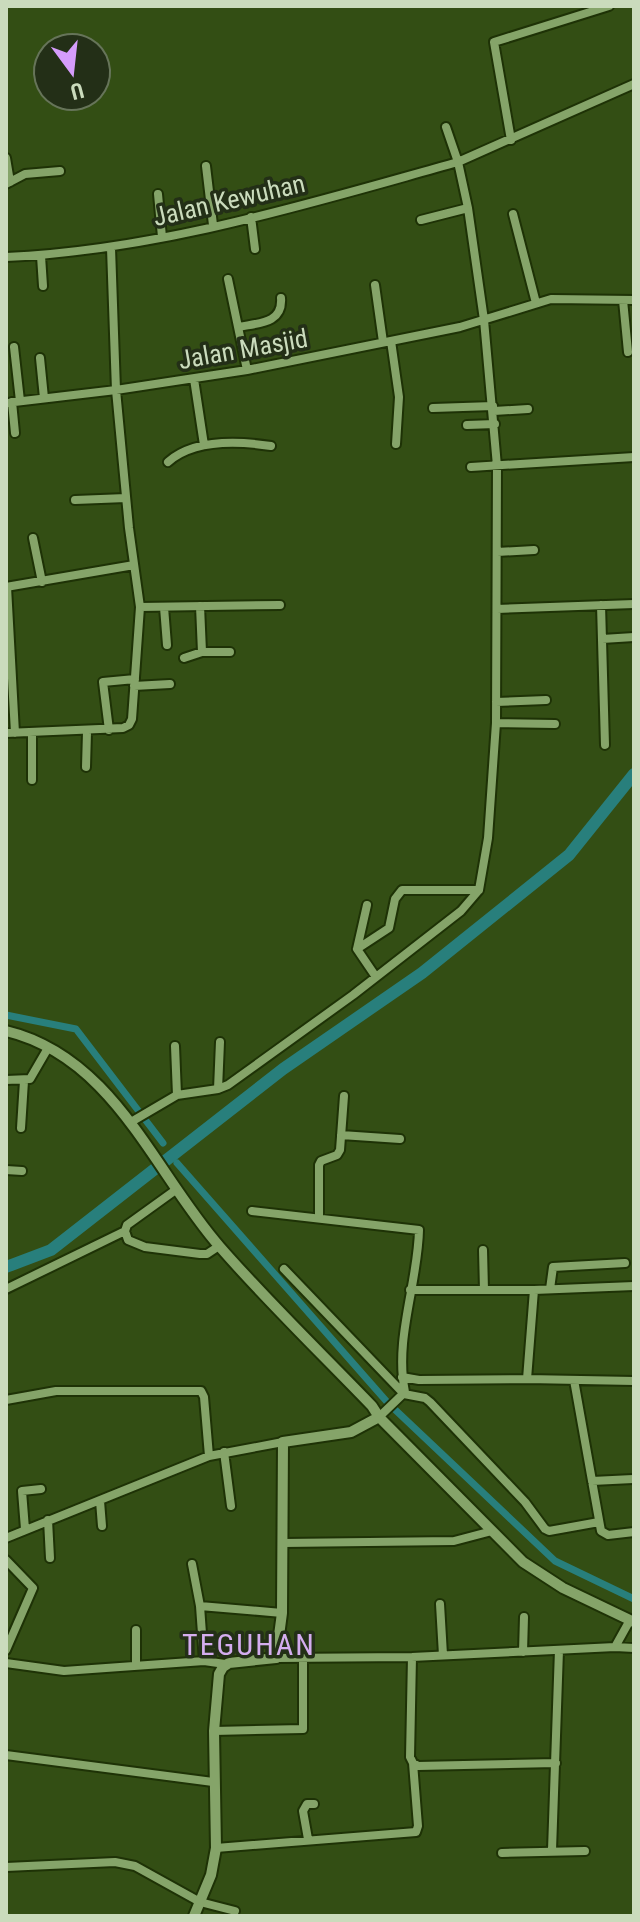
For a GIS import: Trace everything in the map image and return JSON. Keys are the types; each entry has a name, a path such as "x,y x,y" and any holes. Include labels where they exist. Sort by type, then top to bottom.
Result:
{"street":[{"path":"511,140 494,42 609,6"},
{"name":"Jalan Kewuhan","path":"6,257 111,248 251,217 458,162 634,84"},
{"path":"134,1121 177,1095 228,1085 461,911 479,890 488,838 496,723 497,466 484,320 468,208 458,162 446,127"},
{"path":"6,158 8,183 25,174 60,171"},
{"path":"206,166 213,225"},
{"path":"158,194 162,237"},
{"path":"421,220 468,208"},
{"path":"513,214 536,303"},
{"path":"251,217 255,249"},
{"path":"111,248 116,390 140,607 131,721 123,728 109,730 11,733 7,587 134,565"},
{"path":"41,256 43,286"},
{"path":"228,279 247,370"},
{"path":"375,285 399,397 396,444"},
{"path":"238,327 275,318 282,308 281,298"},
{"name":"Jalan Masjid","path":"13,402 247,370 484,320 559,298 634,300"},
{"path":"623,300 628,352"},
{"path":"14,347 15,433"},
{"path":"40,358 44,398"},
{"path":"194,379 204,445"},
{"path":"433,408 528,409"},
{"path":"467,425 495,424"},
{"path":"168,462 175,455 204,445 248,443 271,446"},
{"path":"471,467 634,457"},
{"path":"75,500 126,498"},
{"path":"33,538 42,582"},
{"path":"497,552 534,550"},
{"path":"497,609 634,604"},
{"path":"140,607 280,605"},
{"path":"601,605 605,745"},
{"path":"200,606 202,652"},
{"path":"164,607 167,645"},
{"path":"602,639 634,637"},
{"path":"184,658 202,652 230,652"},
{"path":"109,730 103,682 170,684"},
{"path":"496,702 546,700"},
{"path":"496,723 555,724"},
{"path":"86,767 87,732"},
{"path":"32,733 32,780"},
{"path":"357,949 389,928 395,899 402,890 479,890"},
{"path":"367,905 357,949 376,977"},
{"path":"6,1031 36,1041 90,1077 134,1121 213,1250 383,1415 523,1562 632,1621 615,1647"},
{"path":"218,1089 220,1042"},
{"path":"175,1046 177,1095"},
{"path":"6,1080 24,1081 34,1075 48,1048"},
{"path":"21,1128 24,1081"},
{"path":"319,1217 319,1165 338,1153 344,1096"},
{"path":"341,1135 400,1139"},
{"path":"6,1170 22,1171"},
{"path":"177,1189 127,1225 128,1240 145,1247 213,1250"},
{"path":"252,1211 419,1230 402,1377 404,1394"},
{"path":"6,1289 125,1231"},
{"path":"483,1250 484,1290"},
{"path":"550,1289 553,1267 625,1263"},
{"path":"284,1269 404,1394 430,1402 525,1502 547,1531 599,1522"},
{"path":"410,1290 634,1286"},
{"path":"527,1379 534,1290"},
{"path":"402,1377 419,1380 634,1381"},
{"path":"6,1538 209,1456 351,1432 383,1415 419,1380"},
{"path":"574,1380 601,1531 605,1534 634,1532"},
{"path":"6,1401 56,1391 201,1391 209,1456"},
{"path":"276,1658 282,1613 283,1442"},
{"path":"224,1452 231,1506"},
{"path":"592,1481 633,1479"},
{"path":"25,1529 21,1492 41,1489"},
{"path":"100,1501 102,1526"},
{"path":"48,1520 50,1558"},
{"path":"283,1543 454,1541 492,1531"},
{"path":"6,1560 33,1590 6,1650"},
{"path":"192,1564 200,1606 204,1661"},
{"path":"440,1604 443,1655"},
{"path":"200,1606 282,1613"},
{"path":"523,1652 524,1617"},
{"path":"136,1630 136,1666"},
{"path":"6,1663 51,1670 204,1661 225,1664 276,1658 412,1657 634,1648"},
{"path":"552,1850 559,1650"},
{"path":"216,1848 416,1832 413,1763 410,1757 412,1657"},
{"path":"214,1731 303,1729 303,1660"},
{"path":"194,1916 211,1875 216,1848 214,1731 219,1674 225,1664"},
{"path":"6,1755 213,1782"},
{"path":"413,1763 418,1766 556,1763"},
{"path":"308,1839 303,1811 307,1804 314,1804"},
{"path":"502,1853 585,1851"},
{"path":"6,1867 57,1863 125,1864 135,1866 200,1902 235,1911"}],"waterway":[{"path":"6,1267 51,1250 283,1069 422,973 569,855 634,774"},
{"path":"6,1015 76,1029 163,1143"},
{"path":"177,1163 388,1403 555,1561 634,1599"}],"district":[{"name":"TEGUHAN","path":"249,1645"}]}
